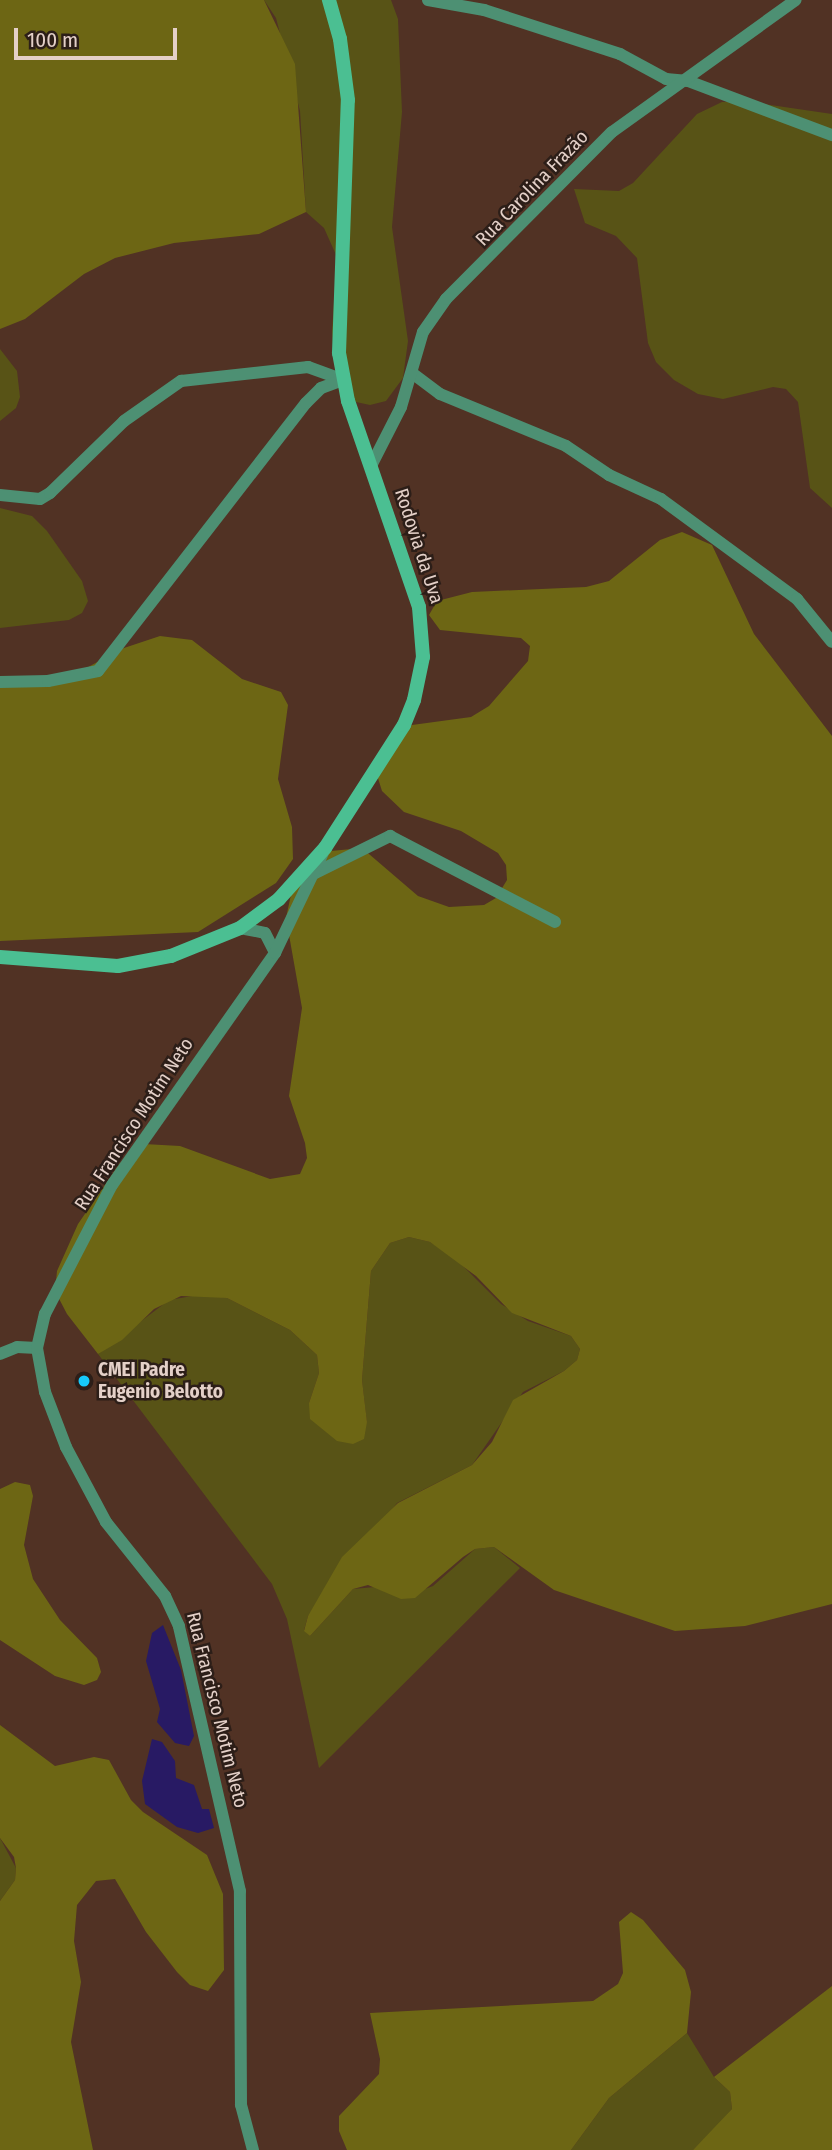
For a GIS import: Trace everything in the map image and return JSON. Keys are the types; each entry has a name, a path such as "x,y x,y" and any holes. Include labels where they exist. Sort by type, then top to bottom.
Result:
{"street":[{"name":"Rodovia da Uva","path":"0,957 118,966 171,956 240,928 279,899 325,848 404,725 418,687 423,657 419,607 343,380 339,328 348,100 340,39 329,0"},
{"path":"428,0 484,10 620,54 666,79 688,80 832,135"},
{"name":"Rua Carolina Frazão","path":"372,464 401,407 423,332 446,299 612,132 796,0"},
{"path":"0,495 40,499 50,493 124,421 181,381 308,367 343,380"},
{"path":"412,373 440,394 566,446 609,475 661,499 797,599 832,642"},
{"path":"0,682 48,681 98,670 306,403 321,388 343,380"},
{"path":"315,873 390,836 555,922"},
{"name":"Rua Francisco Motim Neto","path":"253,2150 242,2105 240,1891 179,1626 165,1596 106,1522 66,1447 45,1392 37,1348 45,1314 112,1185 275,953 325,848"},
{"path":"240,928 265,933 275,953"},
{"path":"0,1354 17,1347 37,1348"}],"shaded area":[{"path":"0,0 264,0 295,64 306,212 259,234 174,243 115,258 84,274 25,319 0,329"},
{"path":"264,0 391,0 398,19 402,112 392,227 408,341 403,378 386,401 370,405 356,402 340,384 335,368 332,331 337,257 324,228 306,212 300,111 276,18"},
{"path":"722,102 751,102 832,114 832,508 810,488 798,402 786,389 773,387 723,399 698,394 674,380 656,362 648,343 637,258 616,236 585,223 574,189 619,191 633,183 697,114"},
{"path":"0,349 17,371 20,397 16,408 0,421"},
{"path":"0,508 32,516 47,531 82,581 88,601 82,613 69,620 0,628"},
{"path":"682,532 712,545 754,634 832,736 832,1604 745,1626 675,1631 554,1590 494,1547 475,1549 415,1598 401,1599 368,1585 353,1589 310,1636 304,1631 308,1616 342,1557 398,1503 472,1465 492,1442 513,1400 564,1371 577,1360 580,1349 571,1336 512,1313 476,1276 430,1242 409,1237 390,1243 371,1271 362,1380 367,1422 364,1439 353,1444 337,1441 310,1419 309,1403 319,1373 317,1355 290,1330 227,1298 181,1296 154,1309 122,1340 98,1354 67,1314 55,1291 57,1271 78,1224 120,1163 144,1144 180,1146 270,1179 300,1174 307,1158 305,1143 289,1096 302,1008 286,918 292,890 331,851 362,848 418,896 449,907 484,905 496,898 507,880 506,865 498,853 461,831 404,812 382,791 376,772 396,733 412,725 471,717 489,706 528,661 530,646 521,638 440,630 429,615 437,601 472,592 586,587 609,581 660,540"},
{"path":"160,636 192,640 242,679 281,692 288,705 278,779 292,827 293,859 276,883 198,932 0,941 0,684 70,677 121,649"},
{"path":"409,1237 430,1242 454,1257 501,1304 528,1321 571,1336 580,1349 577,1360 564,1371 523,1392 472,1465 397,1503 308,1616 304,1630 310,1636 353,1589 375,1587 401,1598 433,1586 475,1549 494,1547 520,1568 319,1768 287,1619 272,1584 98,1354 169,1300 204,1294 227,1298 290,1330 317,1355 319,1373 309,1403 367,1423 362,1380 371,1271 390,1243"},
{"path":"15,1482 30,1485 33,1496 24,1545 33,1579 60,1620 97,1658 101,1672 97,1680 84,1685 55,1676 0,1640 0,1489"},
{"path":"163,1625 181,1670 194,1736 189,1746 175,1743 157,1722 160,1709 146,1661 152,1633"},
{"path":"0,1725 55,1766 94,1757 109,1760 131,1800 143,1812 207,1855 223,1894 224,1970 208,1991 190,1985 177,1972 146,1932 115,1879 96,1881 77,1905 74,1941 81,1982 71,2042 93,2150 0,2150 0,1901 15,1880 16,1868 14,1857 0,1838"},
{"path":"152,1739 162,1742 175,1761 176,1778 194,1785 202,1809 209,1809 214,1828 198,1833 177,1827 145,1804 142,1781"},
{"path":"0,1838 16,1868 15,1880 0,1901"},
{"path":"631,1912 643,1920 685,1970 691,1992 687,2033 609,2098 571,2150 347,2150 339,2131 339,2116 379,2074 380,2059 370,2013 593,2001 618,1984 623,1973 619,1922"},
{"path":"832,1986 832,2150 693,2150 732,2109 730,2092 714,2077"},
{"path":"687,2033 714,2077 730,2092 732,2109 714,2130 693,2150 571,2150 609,2098"}],"place":[{"name":"CMEI Padre Eugenio Belotto","path":"84,1381"}]}
